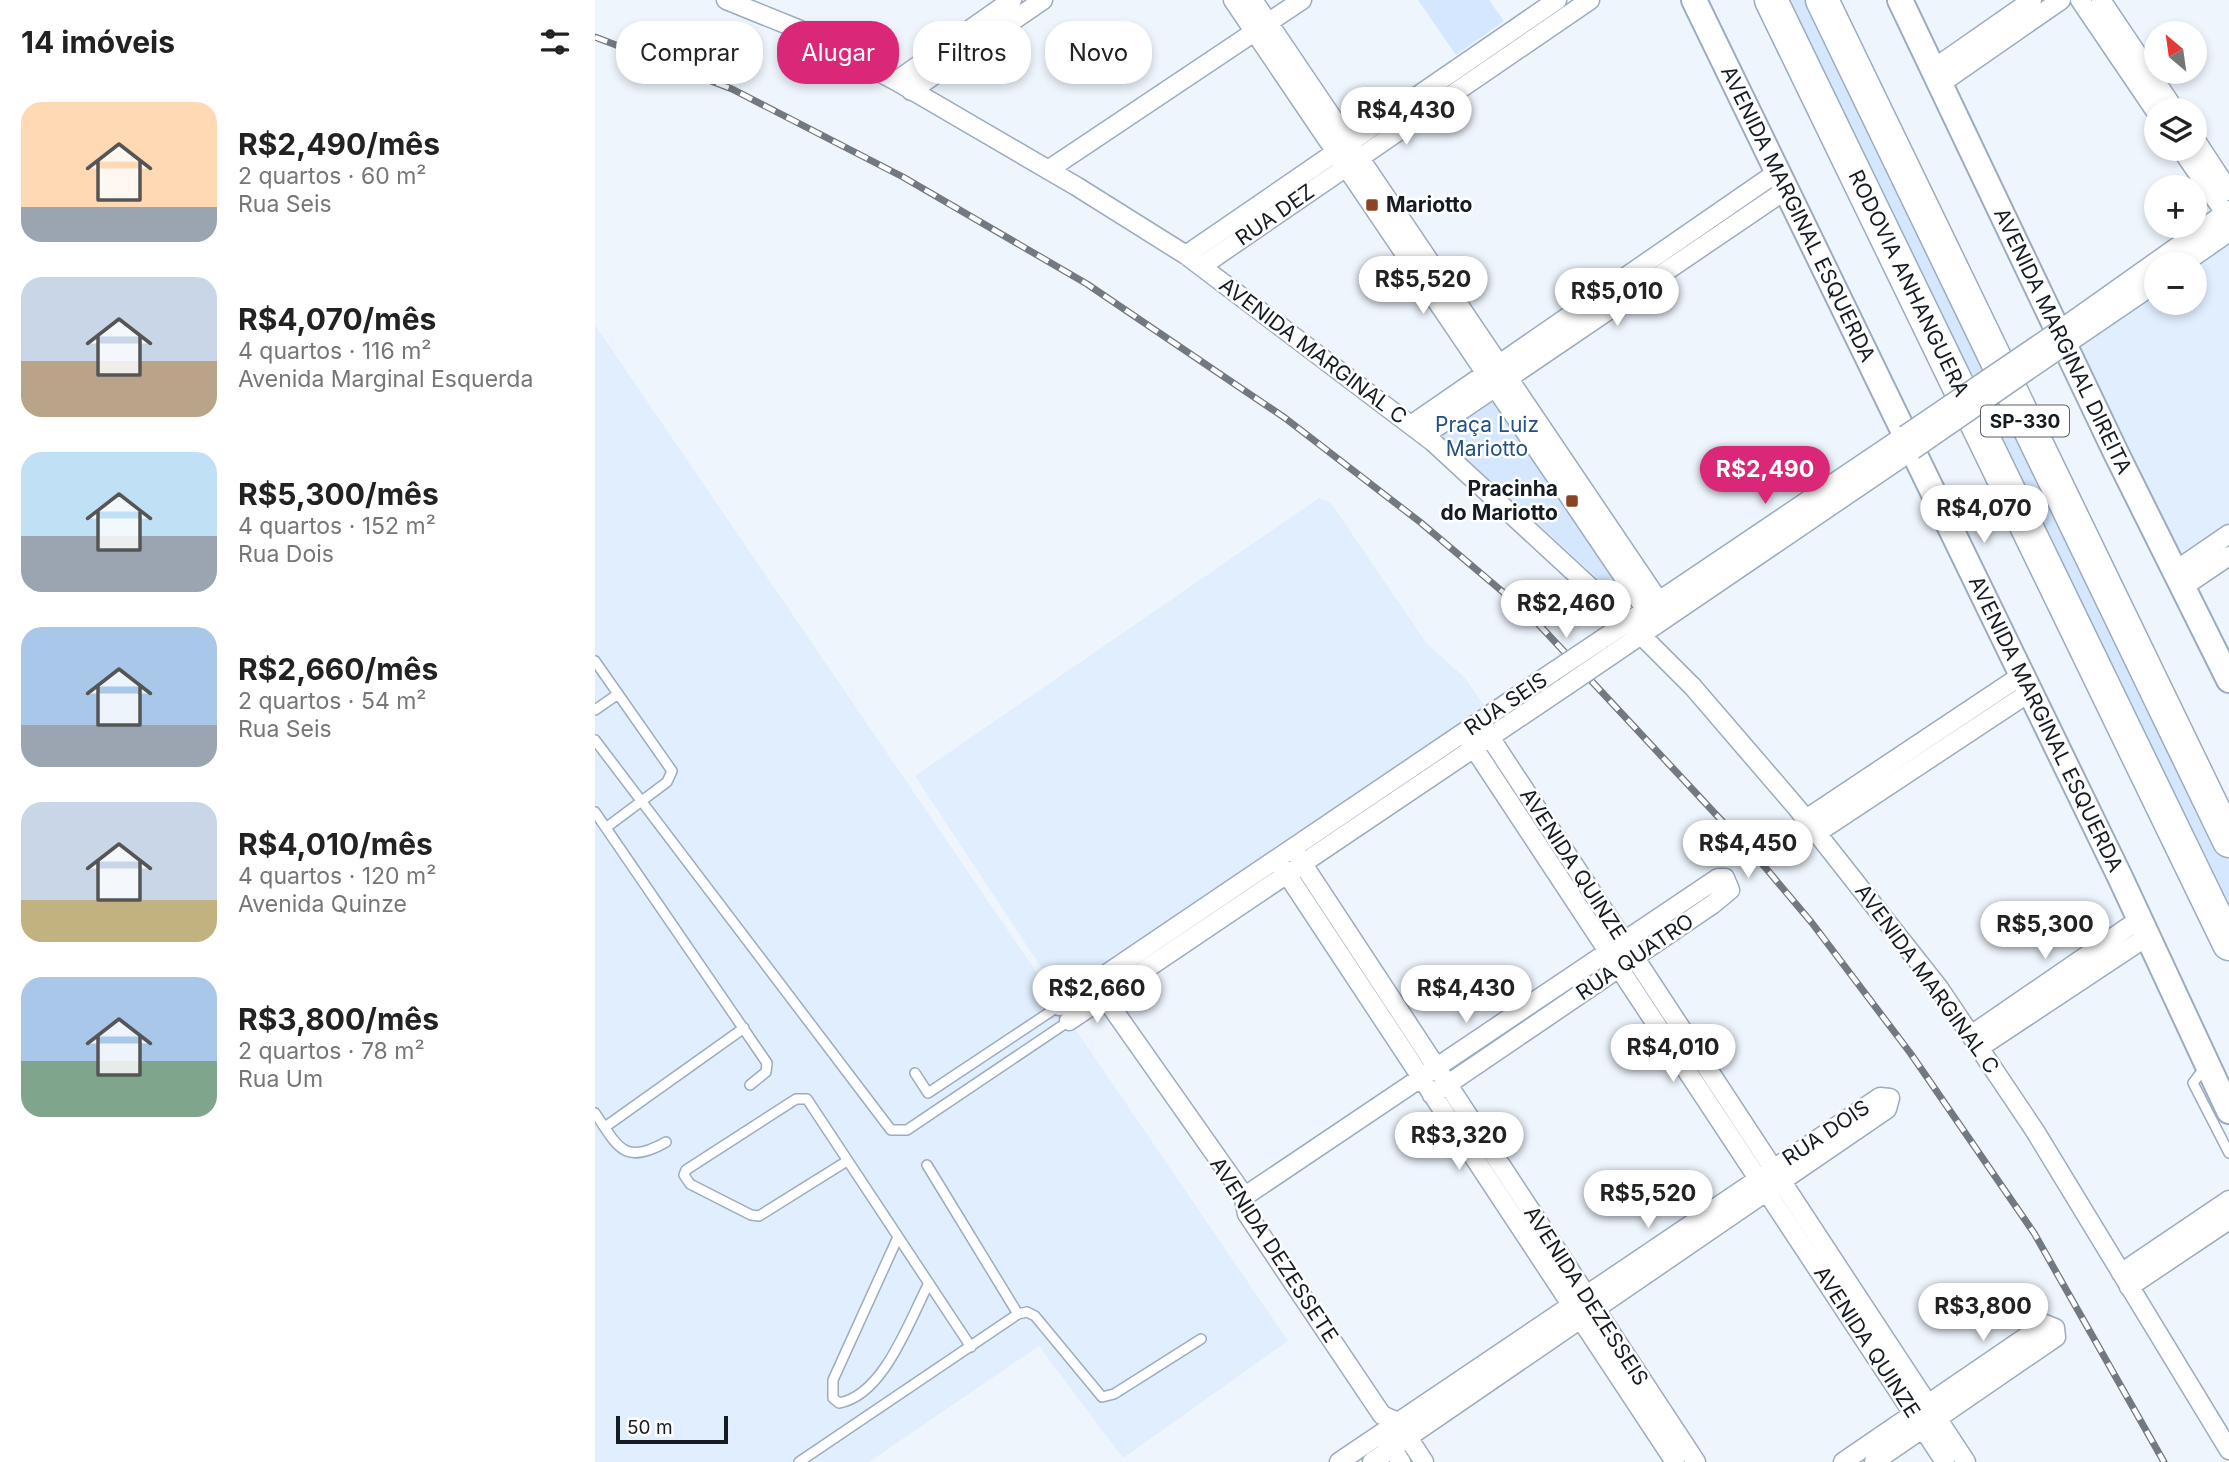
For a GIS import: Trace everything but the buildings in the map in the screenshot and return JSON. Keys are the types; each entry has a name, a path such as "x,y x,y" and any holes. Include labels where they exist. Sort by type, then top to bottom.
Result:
{"highway":[{"name":"RODOVIA ANHANGUERA","path":"1771,0 2229,944"},
{"name":"SP-330","path":"1822,0 2229,841"}],"main road":[{"name":"AVENIDA MARGINAL ESQUERDA","path":"1694,0 2144,928 2229,1111"},
{"name":"AVENIDA MARGINAL DIREITA","path":"1900,0 2061,338 2229,680"}],"street":[{"name":"AVENIDA MARGINAL C","path":"726,0 798,29 904,86 1048,170 1202,266 1418,430 1628,622 1693,687 1812,826 1938,988 2035,1131 2229,1450"},
{"path":"904,86 1012,0"},
{"path":"904,86 1044,0"},
{"path":"1233,0 1262,27 1662,620"},
{"path":"1253,0 1262,27"},
{"path":"1048,170 1302,0"},
{"name":"RUA DEZ","path":"1202,266 1557,0"},
{"name":"RUA DEZ","path":"1186,255 1590,0"},
{"path":"1937,77 2032,0"},
{"path":"1937,77 2061,0"},
{"path":"2080,0 2146,98"},
{"path":"2101,0 2167,98"},
{"path":"2207,157 2229,191"},
{"path":"2190,161 2228,214"},
{"path":"1418,430 1783,180"},
{"name":"RUA SEIS","path":"1485,729 1566,686 1641,635 2061,338 2228,214"},
{"path":"2200,252 2229,232"},
{"name":"RUA SEIS","path":"2061,338 2144,290"},
{"name":"RUA SEIS","path":"1064,1013 1485,729 1553,672 1652,605 1909,443"},
{"path":"2179,579 2229,534"},
{"path":"2179,579 2229,556"},
{"path":"1812,826 2026,683"},
{"name":"AVENIDA QUINZE","path":"1485,729 1622,955"},
{"name":"AVENIDA QUINZE","path":"1469,740 1622,955 1925,1416 1966,1462"},
{"name":"AVENIDA DEZESSEIS","path":"1298,856 1429,1073 1432,1095 1582,1308 1696,1462"},
{"name":"AVENIDA DEZESSEIS","path":"1282,867 1429,1073 1448,1085 1675,1462"},
{"name":"RUA QUATRO","path":"1432,1095 1622,955 1708,896"},
{"path":"1975,1042 2144,928"},
{"name":"RUA QUATRO","path":"1243,1194 1251,1192 1429,1073 1622,955"},
{"name":"AVENIDA DEZESSETE","path":"1106,985 1243,1194 1247,1214 1394,1436 1424,1462"},
{"name":"RUA DOIS","path":"1339,1462 1394,1436 1771,1180 1888,1109 1890,1098 1880,1097 1771,1180"},
{"path":"2125,1280 2229,1200"},
{"path":"2125,1280 2229,1220"},
{"path":"1843,1462 1925,1416 2056,1337 2055,1328 2045,1324 1925,1416 1874,1462"},
{"name":"AVENIDA QUINZE","path":"1925,1416 1945,1462"},
{"name":"RUA DOIS","path":"1372,1462 1394,1436"}],"lane":[{"path":"595,661 671,771 667,782 607,827"},
{"path":"595,710 618,694"},
{"path":"595,742 891,1130 907,1130 1064,1013"},
{"path":"595,812 767,1063 766,1072 750,1085"},
{"path":"915,1073 928,1093 1064,1013"},
{"path":"605,1127 744,1028"},
{"path":"2207,1064 2193,1083 2229,1153"},
{"path":"847,1161 759,1216 751,1215 690,1184 684,1175 697,1163 802,1097 812,1102 847,1161 971,1347"},
{"path":"595,1113 619,1148 630,1154 650,1151 666,1142"},
{"path":"927,1165 1018,1314"},
{"path":"898,1237 833,1380 833,1398 839,1403 851,1401 877,1381 929,1283"},
{"path":"799,1462 1018,1314 1027,1312 1034,1316 1102,1397 1114,1394 1201,1339"}],"shaded area":[{"path":"2229,232 2229,533 2175,571 2065,345 2144,291 2144,315 2207,315 2207,253"},
{"path":"595,325 1288,1341 1123,1458 1039,1346 869,1462 595,1462"},
{"path":"1319,498 1331,503 1427,644 1465,678 1490,714 1064,1002 915,776"}],"green space":[{"path":"1418,0 1489,0 1504,21 1456,55"},
{"path":"1781,0 1811,0 2229,861 2229,923"},
{"name":"Praça Luiz Mariotto","path":"1495,394 1628,597 1623,600 1618,597 1438,433"}],"railway":[{"path":"595,37 732,89 903,177 1087,284 1285,418 1420,522 1529,614 1764,866 1812,923 1911,1054 2034,1233 2164,1462"}],"place":[{"name":"Mariotto","path":"1372,205"},
{"name":"Pracinha do Mariotto","path":"1572,501"}]}
